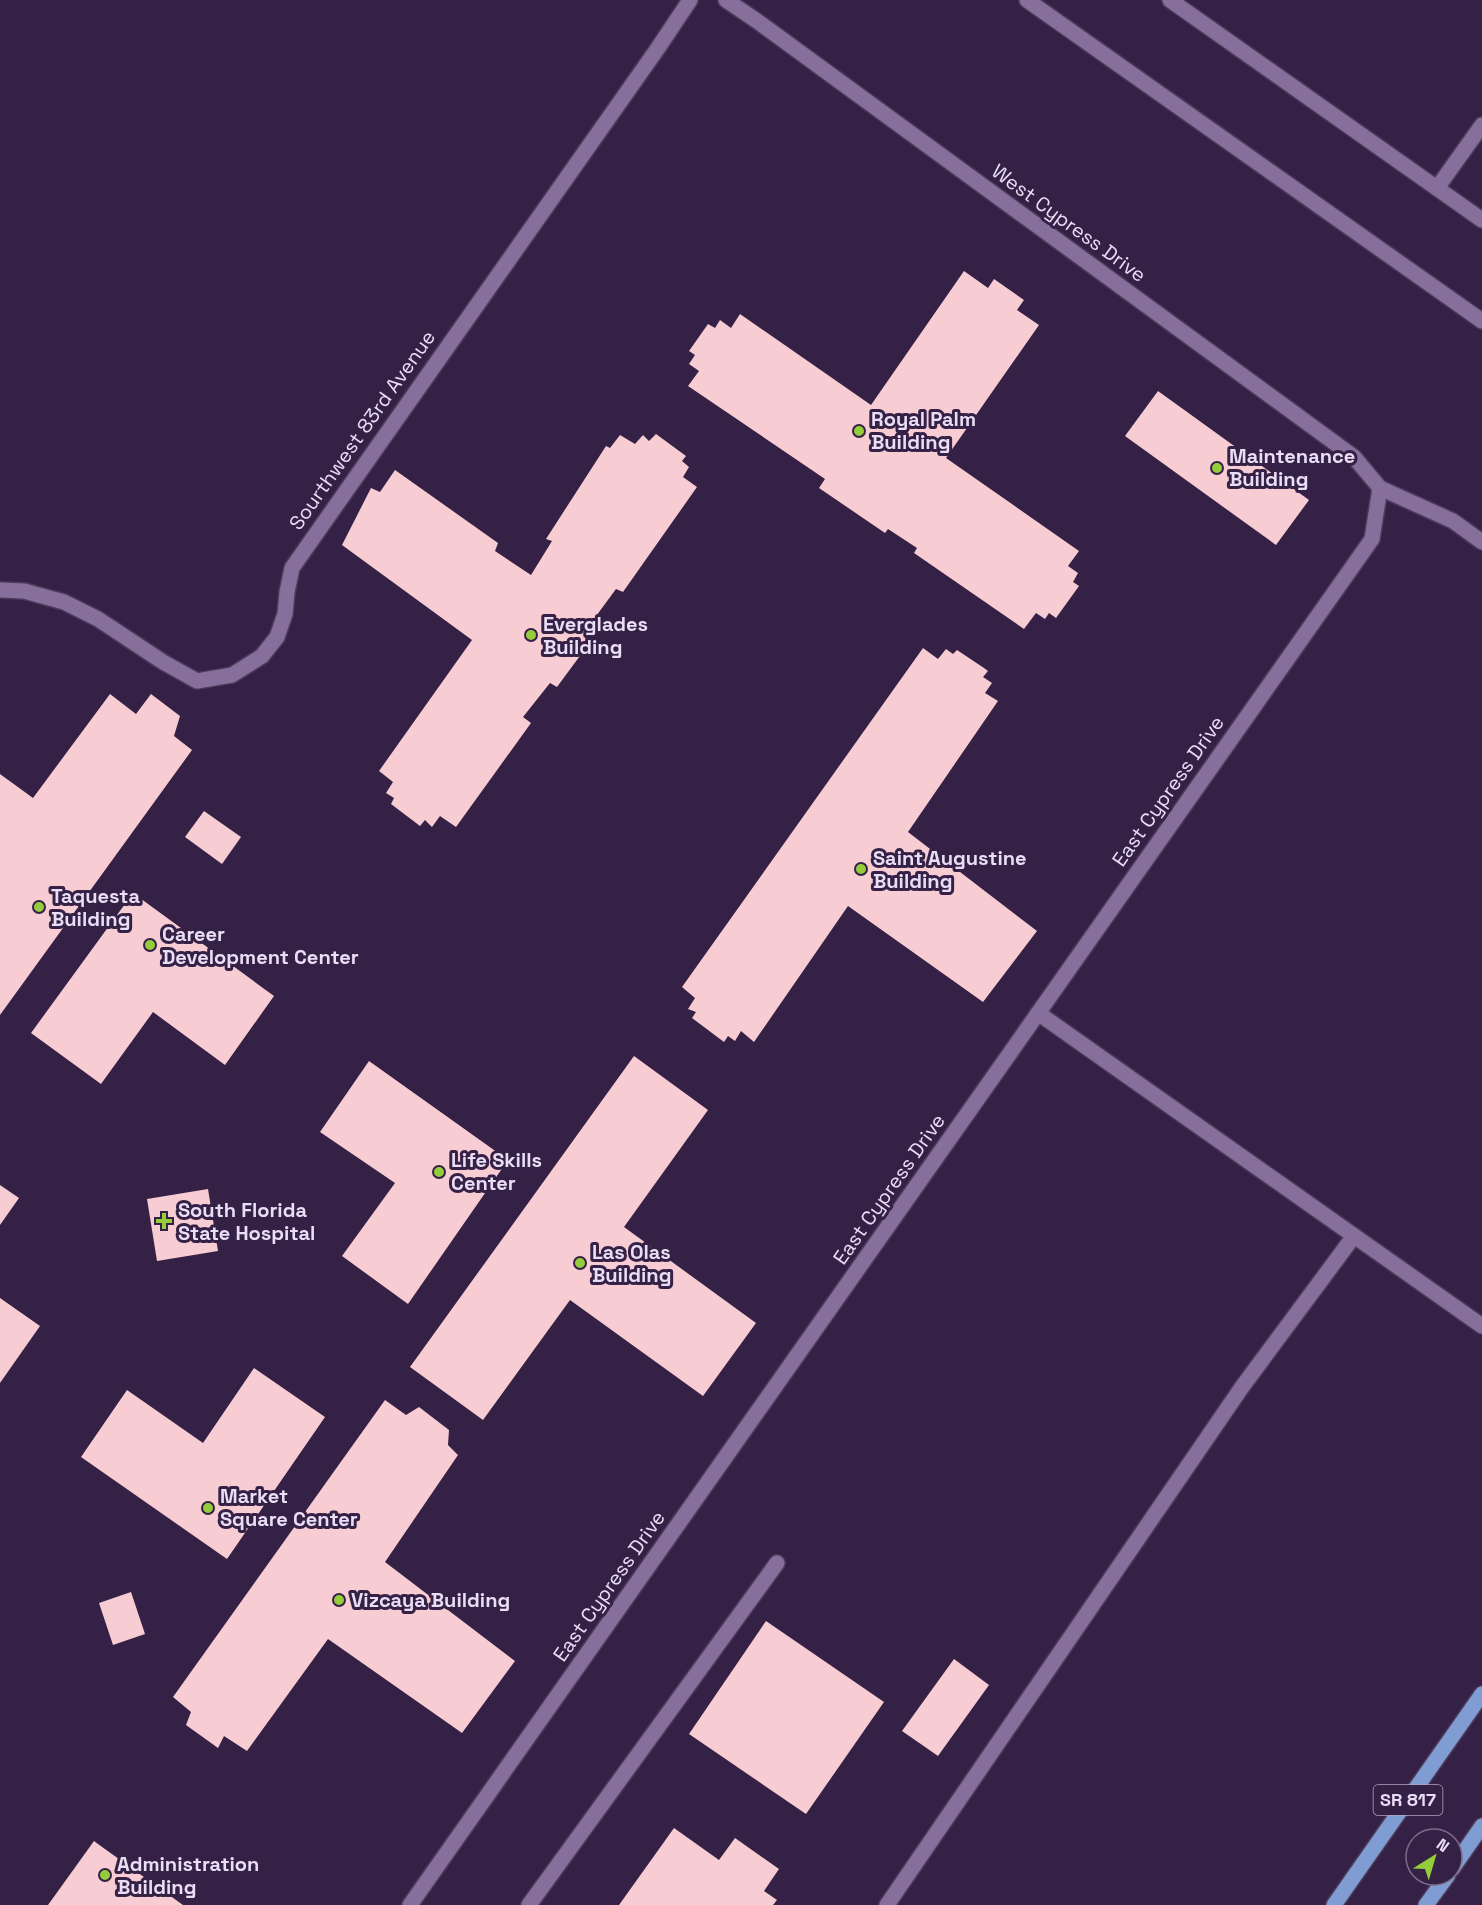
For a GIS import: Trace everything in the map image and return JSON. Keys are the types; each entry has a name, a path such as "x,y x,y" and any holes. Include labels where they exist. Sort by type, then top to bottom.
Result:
{"main road":[{"name":"SR 817","path":"1334,1905 1482,1694"},
{"path":"1464,1852 1482,1826"},
{"path":"1426,1905 1439,1887"}],"street":[{"name":"Sourthwest 83rd Avenue","path":"0,590 24,591 64,602 98,619 163,662 197,681 232,675 262,656 277,637 285,614 291,568 690,0"},
{"name":"West Cypress Drive","path":"726,0 1354,457 1380,488"},
{"path":"1027,0 1482,321"},
{"path":"1170,0 1482,220"},
{"path":"1437,188 1482,125"},
{"path":"1380,488 1453,521 1482,542"},
{"name":"East Cypress Drive","path":"410,1905 1372,539 1380,488"},
{"path":"1038,1013 1482,1326"},
{"path":"887,1905 1242,1388 1354,1236"},
{"path":"529,1905 777,1563"}],"building":[{"name":"Royal Palm Building","path":"964,271 988,288 994,279 1024,300 1017,310 1039,325 946,458 1079,551 1068,566 1078,573 1073,582 1079,586 1056,618 1049,613 1045,619 1036,613 1024,629 914,553 917,548 888,529 885,533 819,488 825,479 688,386 699,371 689,364 695,355 689,351 708,324 715,328 720,320 731,328 740,314 871,405"},
{"name":"Maintenance Building","path":"1158,391 1309,500 1276,545 1125,436"},
{"name":"Everglades Building","path":"656,434 686,456 682,461 689,467 683,477 697,487 623,592 616,589 591,623 599,630 557,687 550,683 523,717 531,723 456,827 440,816 432,827 425,820 420,826 391,804 394,798 386,793 393,782 379,771 472,640 342,545 371,488 380,492 395,470 498,543 495,551 531,575 552,541 546,539 606,446 610,448 620,435 635,444 643,435 649,441"},
{"name":"Saint Augustine Building","path":"923,648 938,659 946,649 953,654 957,650 984,668 988,671 983,677 992,683 985,693 998,701 908,832 1037,931 983,1002 848,906 754,1042 741,1031 735,1041 728,1036 724,1042 692,1018 696,1012 688,1009 695,998 682,987"},
{"name":"Taquesta Building","path":"110,694 136,714 151,694 180,716 174,736 192,750 0,1015 0,774 33,798"},
{"path":"204,811 241,837 222,864 185,837"},
{"name":"Career Development Center","path":"133,893 274,996 225,1065 153,1012 101,1084 31,1033"},
{"name":"Las Olas Building","path":"634,1056 708,1110 624,1227 756,1323 703,1396 570,1300 483,1420 410,1367"},
{"name":"Life Skills Center","path":"369,1061 508,1160 408,1304 342,1256 395,1183 320,1132"},
{"path":"0,1185 19,1198 0,1225"},
{"path":"208,1189 218,1251 157,1261 147,1199"},
{"path":"0,1298 40,1326 0,1383"},
{"name":"Market Square Center","path":"254,1368 325,1417 227,1559 81,1457 127,1390 203,1443"},
{"name":"Vizcaya Building","path":"385,1400 406,1415 419,1407 449,1430 448,1445 458,1455 385,1562 515,1661 462,1733 328,1639 247,1751 224,1736 218,1748 186,1725 191,1712 173,1697"},
{"path":"131,1592 145,1634 113,1645 99,1603"},
{"path":"766,1621 884,1702 806,1814 689,1734"},
{"path":"954,1659 989,1685 938,1756 902,1731"},
{"path":"674,1828 719,1860 735,1838 779,1869 764,1891 777,1900 773,1905 619,1905"},
{"name":"Administration Building","path":"94,1841 98,1844 183,1905 48,1905"}],"place":[{"name":"Royal Palm Building","path":"859,431"},
{"name":"Maintenance Building","path":"1217,468"},
{"name":"Everglades Building","path":"531,635"},
{"name":"Saint Augustine Building","path":"861,869"},
{"name":"Taquesta Building","path":"39,907"},
{"name":"Career Development Center","path":"150,945"},
{"name":"Life Skills Center","path":"439,1172"},
{"name":"South Florida State Hospital","path":"164,1221"},
{"name":"Las Olas Building","path":"580,1263"},
{"name":"Market Square Center","path":"208,1508"},
{"name":"Vizcaya Building","path":"339,1600"},
{"name":"Administration Building","path":"105,1875"}]}
